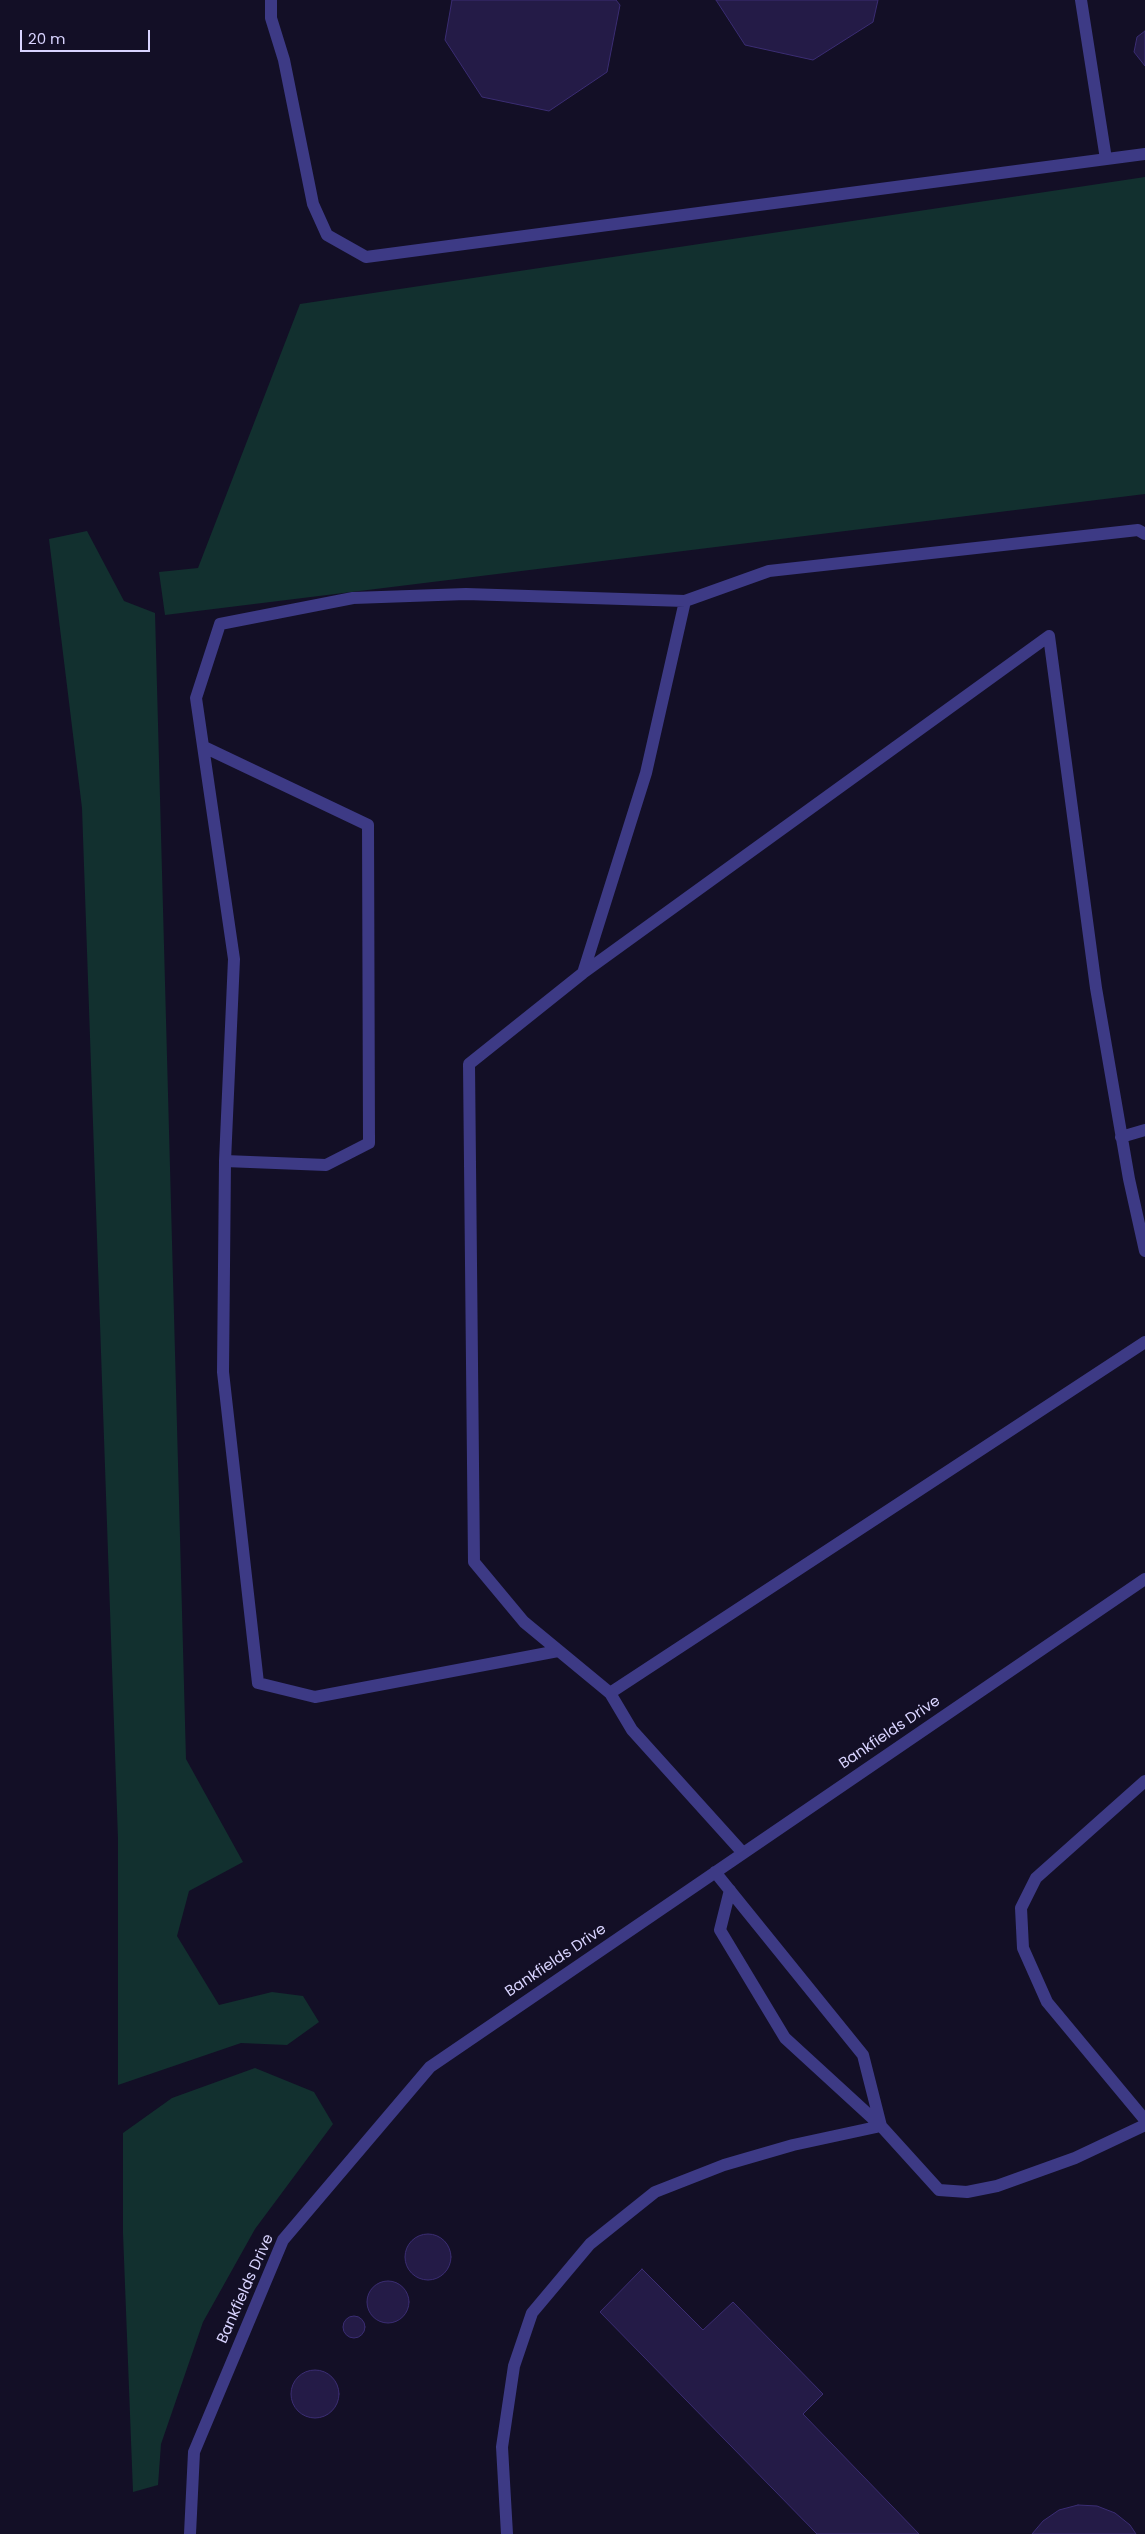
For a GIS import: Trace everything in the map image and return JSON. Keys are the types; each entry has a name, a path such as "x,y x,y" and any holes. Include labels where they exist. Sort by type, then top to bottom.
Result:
{"street":[{"path":"271,0 271,18 284,60 313,204 327,235 366,257 1145,154"},
{"path":"1081,0 1106,159"},
{"path":"558,1650 315,1697 258,1683 223,1372 225,1161 234,959 196,698 220,624 362,598 466,594 685,601 769,571 1138,530 1145,534"},
{"path":"583,973 646,773 685,601"},
{"path":"743,1853 632,1730 610,1693 524,1622 474,1562 469,1064 583,973 1049,636 1096,988 1121,1137 1145,1251"},
{"path":"204,746 368,826 369,1143 326,1165 225,1161"},
{"path":"1121,1137 1145,1130"},
{"path":"610,1693 1145,1342"},
{"name":"Bankfields Drive","path":"190,2534 194,2452 283,2240 430,2067 1145,1579"},
{"path":"1145,1781 1036,1878 1021,1908 1022,1948 1046,2002 1145,2120"},
{"path":"715,1872 863,2055 881,2126"},
{"path":"730,1890 720,1930 785,2038 881,2126 939,2190 967,2192 997,2186 1034,2174 1145,2125"},
{"path":"507,2534 502,2447 514,2366 532,2313 590,2244 655,2192 732,2163 793,2145 881,2126"}],"green space":[{"path":"1145,177 1145,494 165,615 159,572 198,568 300,304"},
{"path":"87,531 124,601 155,613 186,1759 243,1862 189,1891 177,1936 219,2005 272,1992 303,1996 319,2022 287,2045 241,2043 118,2085 118,1839 82,808 49,539"},
{"path":"255,2068 314,2092 333,2124 255,2229 203,2322 161,2444 158,2485 133,2492 123,2233 123,2133 172,2098"}],"building":[{"path":"452,0 616,0 620,5 607,72 549,111 482,97 445,40"},
{"path":"716,0 878,0 873,22 813,60 745,45"},
{"path":"1145,31 1145,66 1134,52 1137,37"},
{"path":"428,2234 441,2238 447,2244 451,2257 447,2270 441,2276 428,2280 415,2276 409,2270 405,2257 409,2244 415,2238"},
{"path":"642,2269 703,2330 733,2302 823,2394 803,2414 919,2534 817,2534 600,2312"},
{"path":"392,2281 400,2284 406,2290 409,2302 406,2314 400,2320 384,2323 376,2320 370,2314 367,2298 370,2290 376,2284"},
{"path":"354,2316 362,2319 365,2327 362,2335 354,2338 346,2335 343,2327 346,2319"},
{"path":"310,2370 320,2370 332,2377 339,2389 339,2399 332,2411 320,2418 310,2418 302,2414 295,2407 291,2399 291,2389 295,2381 302,2374"},
{"path":"1078,2505 1097,2506 1115,2513 1130,2525 1136,2534 1032,2534 1043,2521 1059,2510"}]}
